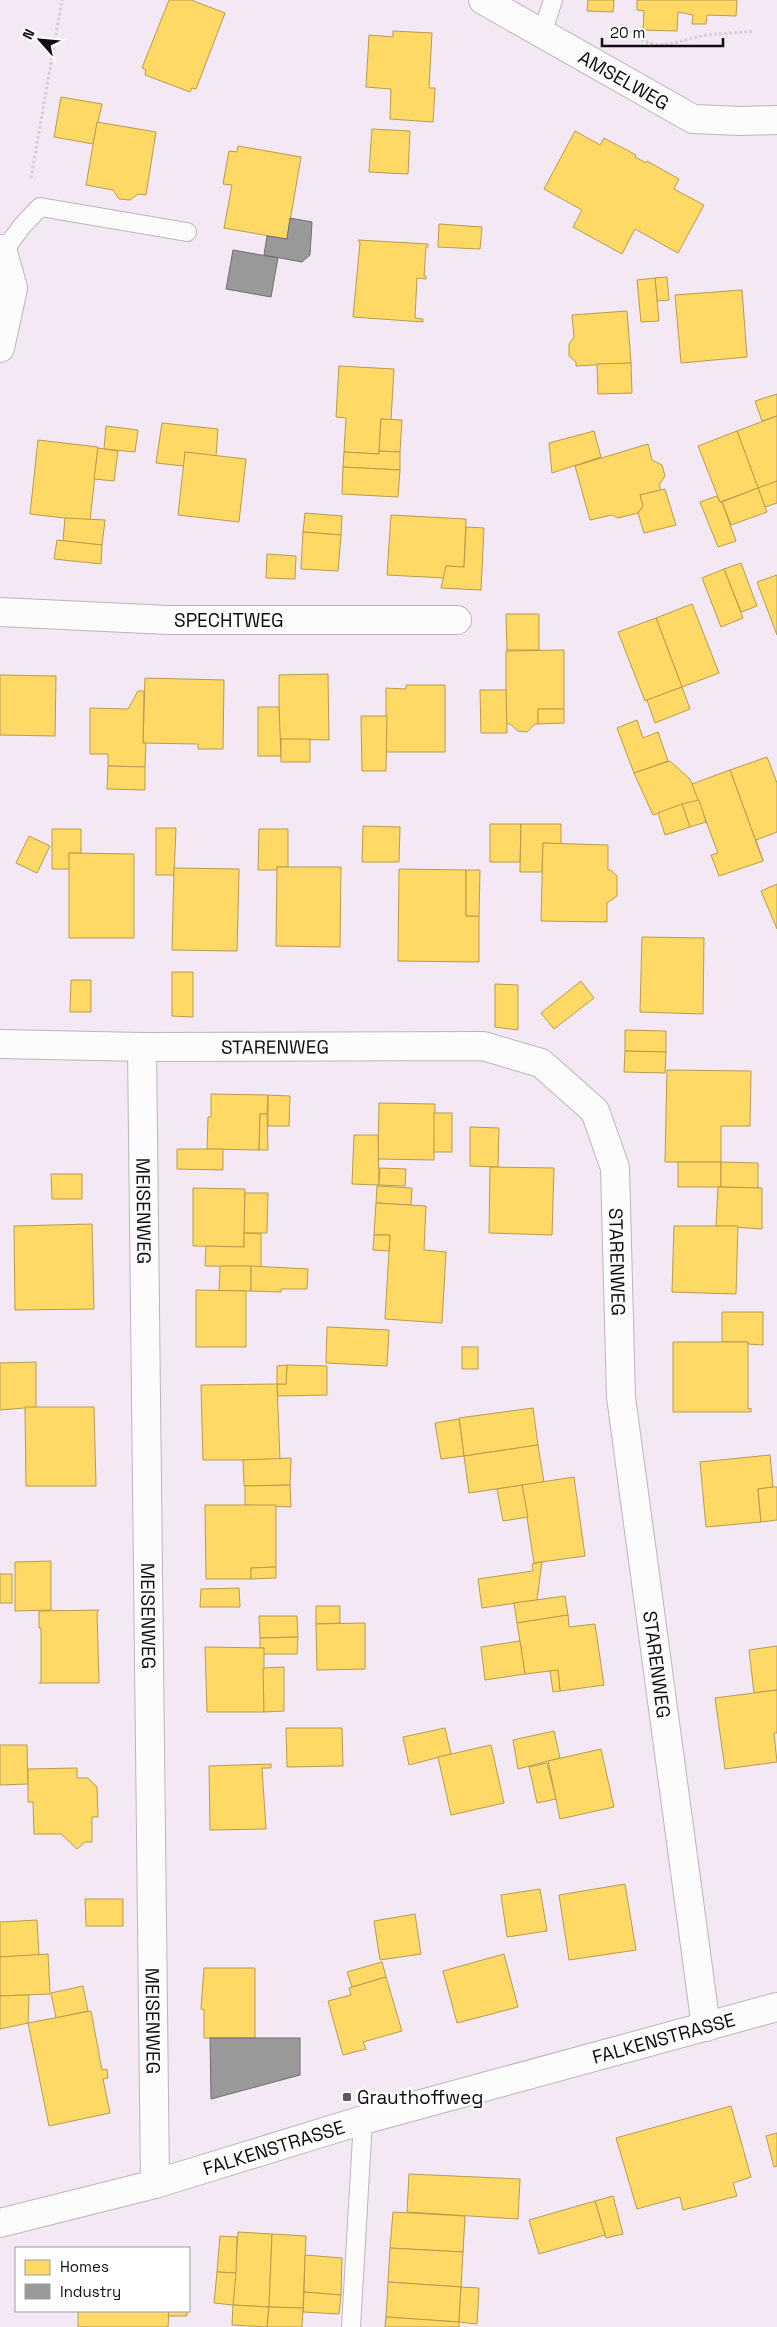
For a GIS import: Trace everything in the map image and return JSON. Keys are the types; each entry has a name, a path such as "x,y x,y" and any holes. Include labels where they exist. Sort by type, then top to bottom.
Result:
{"street":[{"name":"AMSELWEG","path":"483,0 693,119 740,121 777,116"},
{"path":"0,348 13,288 2,251"},
{"name":"SPECHTWEG","path":"0,612 168,620 457,620"},
{"name":"STARENWEG","path":"0,1044 142,1047 483,1046 541,1063 595,1111 615,1168 620,1397 706,2027"},
{"name":"MEISENWEG","path":"142,1047 155,2184"},
{"name":"FALKENSTRASSE","path":"0,2223 155,2184 363,2120 777,2007"}],"lane":[{"path":"542,34 553,0"},
{"path":"2,251 40,206 187,232"},
{"path":"351,2327 363,2120"}],"path":[{"path":"22,226 62,0"},
{"path":"620,25 637,39 665,46 711,35 754,31"}],"building: Homes":[{"path":"169,0 191,0 225,13 196,89 192,88 190,92 145,75 146,70 142,68"},
{"path":"588,0 614,0 613,12 587,11"},
{"path":"637,0 737,0 736,16 707,15 706,24 692,24 693,15 678,12 677,31 643,30 644,11 637,10"},
{"path":"393,31 432,33 429,88 435,88 433,122 390,119 391,89 366,87 369,35 393,37"},
{"path":"61,97 102,104 93,144 54,137"},
{"path":"97,122 156,132 146,195 138,194 130,200 119,199 113,190 86,185"},
{"path":"372,129 410,131 408,174 369,172"},
{"path":"575,131 600,145 604,138 636,155 635,157 646,163 647,161 679,179 674,189 704,205 678,253 635,229 622,254 573,227 582,210 544,189"},
{"path":"238,146 301,157 287,239 224,228 232,185 223,184 229,151 237,152"},
{"path":"439,224 482,227 480,249 438,247"},
{"path":"358,240 428,244 428,247 426,247 424,276 426,276 426,279 417,278 415,318 423,319 423,322 353,317 360,243"},
{"path":"667,277 669,300 657,301 655,278"},
{"path":"655,278 659,321 641,322 637,280"},
{"path":"742,290 747,357 681,363 675,295"},
{"path":"627,311 631,363 576,366 576,362 569,356 569,344 574,337 572,315"},
{"path":"631,363 632,393 598,394 597,364"},
{"path":"339,366 394,369 391,420 381,419 379,454 344,452 346,418 336,417"},
{"path":"777,394 777,416 762,421 755,401"},
{"path":"777,416 777,481 758,488 737,431"},
{"path":"381,419 402,420 400,452 379,451"},
{"path":"162,423 218,429 216,456 185,452 184,466 156,463"},
{"path":"106,426 138,430 135,452 104,449"},
{"path":"594,431 601,457 552,473 549,443"},
{"path":"737,431 758,488 720,502 698,446"},
{"path":"38,440 98,447 90,521 30,514"},
{"path":"648,444 652,460 662,465 665,476 659,485 661,490 640,495 643,506 638,513 618,518 612,515 590,520 575,466"},
{"path":"98,448 118,451 114,481 94,479"},
{"path":"379,451 400,452 400,470 343,467 344,452 379,454"},
{"path":"185,452 246,459 239,522 178,515"},
{"path":"343,467 400,470 398,497 342,494"},
{"path":"777,481 777,503 765,507 758,488"},
{"path":"758,488 767,512 731,525 722,502"},
{"path":"665,489 676,525 644,533 638,513 643,506 640,495"},
{"path":"717,496 720,502 722,502 736,541 718,547 700,502"},
{"path":"305,513 342,516 341,535 303,532"},
{"path":"391,515 466,519 464,567 446,566 445,578 387,575"},
{"path":"65,518 105,520 102,545 63,541"},
{"path":"466,527 484,528 481,590 441,588 446,566 464,567"},
{"path":"303,532 341,535 338,571 301,569"},
{"path":"57,540 102,545 101,564 54,559"},
{"path":"267,554 296,556 295,579 266,578"},
{"path":"741,563 757,606 741,612 724,569"},
{"path":"724,569 743,618 721,627 702,578"},
{"path":"777,575 777,635 757,582"},
{"path":"692,604 719,673 682,687 656,618"},
{"path":"506,614 539,614 539,650 507,650"},
{"path":"656,618 682,687 645,701 618,632"},
{"path":"564,650 564,709 538,709 538,724 535,724 527,732 518,731 510,724 506,724 506,651"},
{"path":"328,674 329,740 279,739 279,675"},
{"path":"0,675 56,676 55,736 0,735"},
{"path":"145,678 224,680 223,749 198,749 198,744 143,743"},
{"path":"406,685 445,685 445,752 386,752 386,688 406,689"},
{"path":"682,687 690,709 655,723 647,700"},
{"path":"480,690 506,690 507,733 481,733"},
{"path":"138,691 144,691 143,743 146,743 145,767 108,766 108,754 90,754 90,708 128,709"},
{"path":"258,707 279,707 281,756 258,756"},
{"path":"538,709 564,709 564,723 538,724"},
{"path":"361,716 387,716 386,771 362,771"},
{"path":"637,720 643,738 658,732 668,761 634,773 617,728"},
{"path":"281,739 310,739 310,762 281,762"},
{"path":"767,757 777,783 777,832 756,840 763,861 730,770"},
{"path":"670,761 690,779 699,800 653,815 634,773"},
{"path":"108,766 145,767 145,790 107,789"},
{"path":"730,770 763,861 719,876 711,855 718,853 692,784"},
{"path":"699,800 706,822 690,827 682,804"},
{"path":"682,804 690,827 665,835 658,813"},
{"path":"490,824 521,824 520,862 490,862"},
{"path":"521,824 561,824 561,844 543,843 542,872 520,872"},
{"path":"363,826 400,827 399,862 362,862"},
{"path":"156,828 176,828 174,875 156,875"},
{"path":"52,829 81,829 81,853 69,853 70,869 52,869"},
{"path":"259,829 288,829 288,867 277,867 277,870 258,870"},
{"path":"29,836 50,846 37,873 16,863"},
{"path":"543,843 608,845 608,870 611,870 617,876 617,896 607,903 607,922 541,921"},
{"path":"69,853 134,854 134,938 69,938"},
{"path":"277,867 341,867 340,947 276,946"},
{"path":"174,868 239,869 237,951 172,950"},
{"path":"399,869 466,870 466,916 479,916 479,962 398,961"},
{"path":"466,870 480,870 479,916 466,916"},
{"path":"777,884 777,929 761,891"},
{"path":"642,937 704,938 703,1014 640,1012"},
{"path":"172,972 193,972 193,1017 172,1016"},
{"path":"71,980 91,980 91,1012 70,1012"},
{"path":"581,981 594,998 554,1029 541,1013"},
{"path":"495,984 518,985 518,1030 495,1027"},
{"path":"625,1030 666,1031 666,1052 625,1051"},
{"path":"625,1051 666,1052 665,1073 624,1072"},
{"path":"667,1070 751,1071 750,1126 721,1126 721,1162 665,1162"},
{"path":"211,1094 268,1095 267,1114 260,1114 259,1150 207,1149 208,1117 211,1117"},
{"path":"268,1095 290,1096 289,1126 268,1126"},
{"path":"379,1103 435,1104 434,1160 378,1159"},
{"path":"434,1113 452,1113 452,1152 434,1152"},
{"path":"260,1114 267,1114 268,1150 259,1150"},
{"path":"470,1127 499,1128 498,1167 470,1166"},
{"path":"354,1135 378,1135 379,1185 352,1184"},
{"path":"177,1149 223,1149 223,1170 177,1169"},
{"path":"678,1162 721,1162 721,1187 678,1187"},
{"path":"721,1162 758,1163 758,1188 721,1187"},
{"path":"490,1167 554,1168 552,1235 489,1233"},
{"path":"380,1168 406,1169 405,1186 379,1185"},
{"path":"51,1174 82,1174 82,1199 52,1199"},
{"path":"377,1186 412,1188 411,1205 376,1203"},
{"path":"718,1187 762,1188 762,1229 716,1226"},
{"path":"193,1188 245,1189 244,1247 193,1246"},
{"path":"245,1193 268,1193 267,1233 244,1233"},
{"path":"376,1203 426,1206 424,1250 446,1252 442,1323 385,1319 390,1235 374,1235"},
{"path":"92,1224 94,1309 15,1310 14,1226"},
{"path":"674,1226 738,1226 736,1294 672,1292"},
{"path":"244,1233 261,1234 261,1267 205,1266 206,1246 244,1247"},
{"path":"374,1235 390,1235 389,1251 373,1250"},
{"path":"220,1266 251,1266 251,1291 219,1291"},
{"path":"251,1266 308,1269 307,1289 281,1289 281,1292 251,1291"},
{"path":"196,1290 246,1291 246,1347 196,1347"},
{"path":"722,1312 763,1312 763,1345 748,1344 748,1342 722,1342"},
{"path":"327,1327 389,1330 387,1366 326,1363"},
{"path":"673,1342 748,1342 748,1409 751,1408 751,1412 673,1412"},
{"path":"462,1347 478,1347 478,1369 462,1369"},
{"path":"36,1362 36,1407 0,1410 0,1363"},
{"path":"287,1365 327,1366 327,1395 278,1396 277,1384 286,1384"},
{"path":"287,1365 286,1384 277,1384 277,1366"},
{"path":"277,1384 280,1460 203,1460 201,1385"},
{"path":"25,1407 94,1407 96,1486 26,1486"},
{"path":"533,1408 538,1445 464,1456 459,1418"},
{"path":"459,1419 464,1456 441,1459 435,1423"},
{"path":"538,1445 544,1482 469,1493 464,1456"},
{"path":"770,1455 773,1487 758,1489 761,1522 706,1527 700,1462"},
{"path":"291,1458 290,1485 244,1486 243,1460"},
{"path":"574,1477 585,1556 534,1563 522,1485"},
{"path":"290,1485 291,1507 245,1505 245,1486"},
{"path":"522,1485 528,1517 503,1521 497,1489"},
{"path":"777,1487 777,1520 761,1522 758,1489"},
{"path":"205,1505 276,1505 276,1567 251,1568 251,1579 206,1579"},
{"path":"51,1561 51,1610 15,1611 15,1562"},
{"path":"542,1562 537,1600 482,1608 478,1579 533,1571 532,1564"},
{"path":"276,1567 276,1578 251,1579 251,1568"},
{"path":"0,1574 12,1574 12,1603 0,1603"},
{"path":"239,1588 240,1607 200,1607 201,1589"},
{"path":"565,1596 568,1615 517,1623 514,1603"},
{"path":"316,1606 340,1606 340,1623 316,1624"},
{"path":"99,1610 97,1612 99,1683 39,1683 41,1681 41,1628 39,1628 39,1611"},
{"path":"568,1615 569,1627 595,1624 604,1685 560,1691 558,1670 525,1674 517,1623"},
{"path":"259,1616 297,1616 298,1637 260,1638"},
{"path":"365,1623 365,1669 317,1670 316,1624"},
{"path":"298,1637 297,1654 263,1654 264,1648 260,1648 260,1638"},
{"path":"520,1641 525,1674 485,1680 481,1647"},
{"path":"777,1646 777,1690 754,1693 749,1650"},
{"path":"205,1647 264,1648 264,1712 207,1712"},
{"path":"284,1667 284,1711 264,1712 263,1668"},
{"path":"558,1670 560,1691 553,1692 550,1671"},
{"path":"777,1690 777,1733 774,1733 777,1762 725,1769 715,1698"},
{"path":"286,1728 342,1728 343,1766 287,1767"},
{"path":"445,1728 451,1754 409,1765 403,1737"},
{"path":"554,1731 560,1758 518,1769 513,1740"},
{"path":"0,1745 27,1745 28,1784 0,1785"},
{"path":"491,1745 504,1803 451,1815 438,1757"},
{"path":"601,1749 614,1807 560,1819 548,1761"},
{"path":"547,1763 556,1799 537,1803 529,1767"},
{"path":"271,1764 271,1768 262,1768 266,1829 210,1830 209,1766"},
{"path":"77,1768 77,1778 88,1778 97,1787 98,1817 92,1817 92,1842 85,1842 77,1849 61,1834 34,1834 33,1802 28,1802 28,1769"},
{"path":"625,1884 636,1950 569,1960 559,1895"},
{"path":"540,1889 547,1931 507,1937 501,1895"},
{"path":"85,1899 123,1899 123,1926 86,1926"},
{"path":"415,1914 421,1954 380,1960 374,1921"},
{"path":"37,1920 39,1955 0,1957 0,1922"},
{"path":"48,1954 50,1994 0,1996 0,1957"},
{"path":"504,1954 518,2007 457,2023 443,1971"},
{"path":"382,1962 386,1977 352,1987 347,1972"},
{"path":"204,1968 255,1968 255,2038 204,2038 204,2010 201,2009"},
{"path":"386,1977 402,2031 363,2042 366,2049 343,2055 328,2001 351,1995 349,1988"},
{"path":"83,1986 88,2011 56,2018 51,1993"},
{"path":"29,1995 28,2023 0,2029 0,1996"},
{"path":"91,2011 102,2070 107,2069 108,2078 103,2079 110,2113 49,2126 28,2023"},
{"path":"731,2106 751,2177 733,2183 737,2196 683,2210 680,2197 637,2209 616,2138"},
{"path":"777,2133 777,2166 774,2167 766,2136"},
{"path":"409,2174 520,2179 518,2219 407,2212"},
{"path":"613,2196 623,2234 606,2238 595,2201"},
{"path":"595,2201 605,2235 539,2254 529,2220"},
{"path":"393,2212 465,2216 463,2252 390,2248"},
{"path":"238,2232 272,2234 269,2307 233,2305"},
{"path":"272,2234 306,2236 303,2308 269,2307"},
{"path":"220,2236 237,2237 236,2273 217,2272"},
{"path":"390,2248 463,2252 461,2287 388,2282"},
{"path":"305,2255 342,2258 341,2295 304,2292"},
{"path":"217,2272 236,2273 233,2305 214,2303"},
{"path":"388,2282 461,2287 459,2322 386,2317"},
{"path":"461,2287 479,2288 477,2324 459,2322"},
{"path":"304,2292 341,2295 339,2314 303,2312"},
{"path":"233,2305 269,2307 267,2327 232,2325"},
{"path":"269,2307 303,2308 302,2327 267,2327"},
{"path":"78,2312 169,2312 168,2327 78,2327"},
{"path":"169,2312 187,2312 187,2316 168,2316"},
{"path":"386,2317 459,2322 459,2327 385,2327"}],"building: Industry":[{"path":"290,218 312,222 310,255 302,262 264,255 267,236 287,239"},
{"path":"233,250 278,258 271,297 226,289"},
{"path":"210,2038 300,2038 300,2075 211,2099"}],"place":[{"name":"Grauthoffweg","path":"347,2097"}]}
